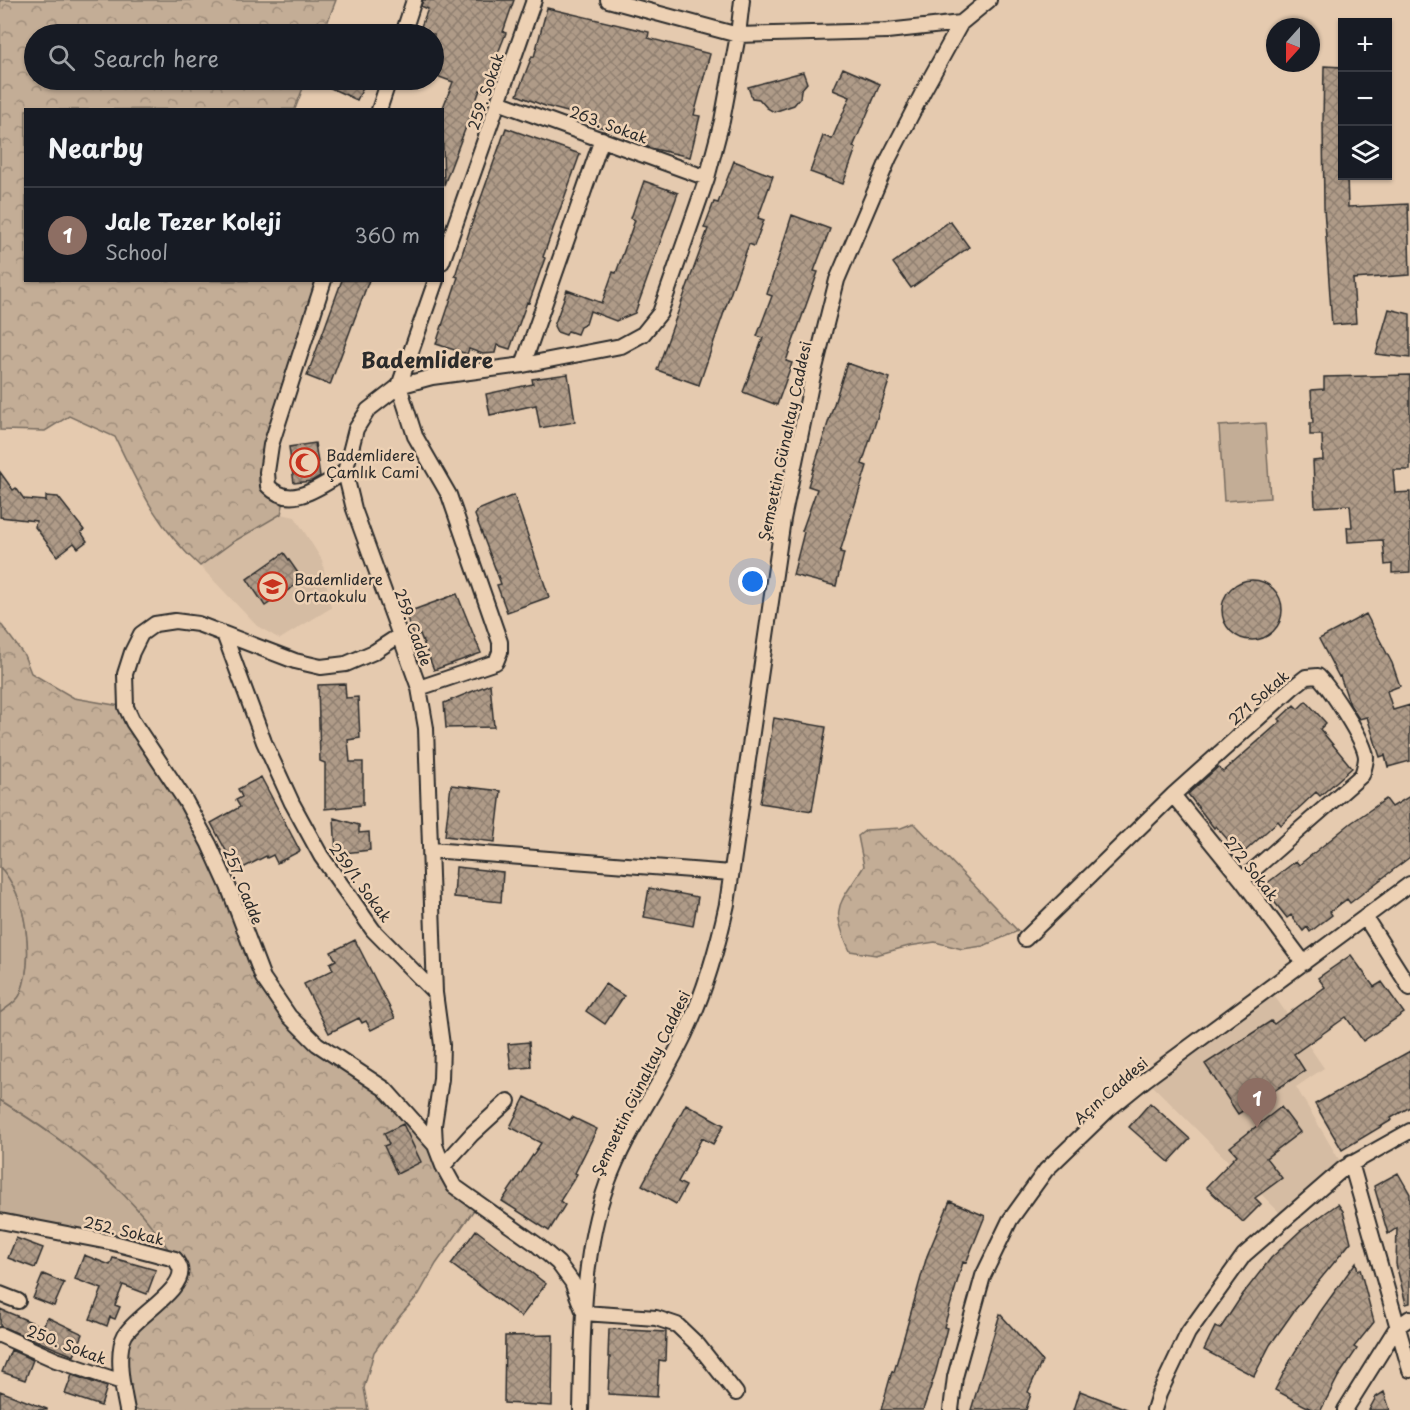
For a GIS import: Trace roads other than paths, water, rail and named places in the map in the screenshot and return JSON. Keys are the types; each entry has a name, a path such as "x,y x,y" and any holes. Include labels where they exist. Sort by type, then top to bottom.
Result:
{"street":[{"path":"406,24 414,0"},
{"name":"259. Sokak","path":"444,255 534,0"},
{"path":"608,0 738,35 887,31 961,23 988,0"},
{"path":"323,282 271,445 267,472 268,486 276,495 291,498 303,495 345,472 356,429 368,410 399,386 432,377 523,365 621,346 643,334 660,312 707,178 722,121 742,0"},
{"name":"Şemsettin Günaltay Caddesi","path":"581,1410 584,1313 591,1240 602,1200 630,1134 667,1068 697,1007 717,950 731,873 783,519 812,380 837,280 889,158 961,23"},
{"path":"380,108 386,90"},
{"name":"263. Sokak","path":"498,102 707,178"},
{"path":"523,365 602,139"},
{"path":"419,688 496,662 500,652 500,642 449,495 415,436 399,386 435,282"},
{"name":"259. Cadde","path":"345,472 354,509 419,688 426,728 435,993"},
{"name":"257. Cadde","path":"400,635 374,652 346,664 321,667 295,661 198,624 176,621 155,624 141,634 132,652 125,674 126,707 133,722 185,800 209,844 228,886 263,978 289,1016 317,1044 385,1089 435,1145 454,1186 536,1244 558,1263 572,1282 584,1313"},
{"name":"259/1. Sokak","path":"224,634 264,742 292,803 321,856 373,930 435,993"},
{"name":"271 Sokak","path":"1025,939 1173,795 1292,688 1306,677 1318,676 1326,684 1362,744 1366,756 1362,775 1242,880"},
{"name":"272 Sokak","path":"1173,795 1242,880 1304,963"},
{"path":"431,850 731,873"},
{"name":"Açın Caddesi","path":"951,1410 955,1377 983,1276 1010,1220 1046,1170 1109,1109 1146,1079 1410,884"},
{"path":"1365,917 1410,988"},
{"path":"435,993 442,1045 440,1086 434,1125 435,1145"},
{"path":"443,1166 472,1134 508,1101"},
{"path":"1154,1410 1159,1394 1188,1333 1244,1255 1351,1163 1410,1131"},
{"path":"1351,1163 1410,1370"},
{"name":"252. Sokak","path":"0,1221 125,1246 175,1259 180,1268 179,1279 170,1292 124,1336 121,1357 122,1382 127,1410"},
{"path":"0,1294 18,1301"},
{"path":"584,1313 656,1318 677,1325 698,1345 736,1393"},
{"path":"1345,1410 1397,1327 1410,1318"},
{"name":"250. Sokak","path":"0,1335 56,1360 122,1382"}],"place":[{"name":"Bademlidere Çamlık Cami","path":"305,463"},
{"name":"Bademlidere Ortaokulu","path":"273,587"},
{"name":"Jale Tezer Koleji","path":"1257,1128"}],"district":[{"name":"Bademlidere","path":"427,359"}]}
